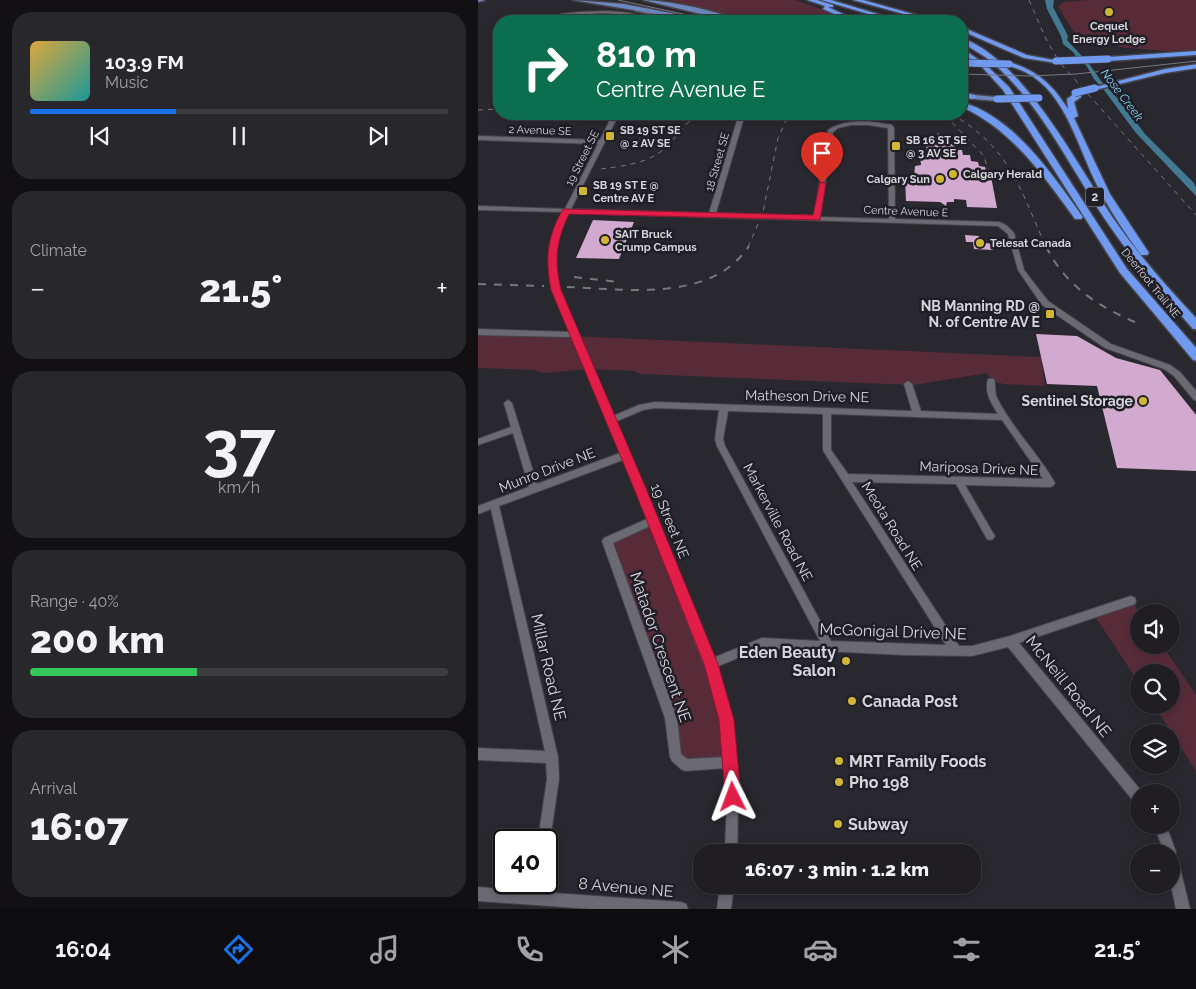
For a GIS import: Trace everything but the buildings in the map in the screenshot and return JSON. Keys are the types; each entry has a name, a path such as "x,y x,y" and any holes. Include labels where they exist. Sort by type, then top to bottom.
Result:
{"highway":[{"path":"801,0 845,15"},
{"path":"810,0 856,15"},
{"path":"824,0 877,15"},
{"path":"848,0 898,15"},
{"path":"856,0 912,15"},
{"path":"968,33 1031,59 1056,61"},
{"name":"2","path":"968,44 1007,67"},
{"path":"1001,47 1032,69 1034,74"},
{"path":"1007,67 1024,63 1196,53"},
{"name":"Deerfoot Trail NE","path":"968,55 991,72 1011,96 1123,271 1196,357"},
{"path":"968,62 1022,67 1034,74 1050,89 1067,114 1109,200 1194,324"},
{"path":"968,64 989,76 1024,117"},
{"path":"997,99 1077,94 1120,82 1196,66"},
{"name":"Deerfoot Trail NE","path":"1007,67 1048,124 1119,233 1144,267 1194,324"},
{"path":"1039,97 1050,89"},
{"path":"1077,94 1070,101 1090,161"},
{"path":"968,96 972,97"},
{"path":"968,107 984,114 1008,133 1048,177 1110,260 1123,271"}],"main road":[{"path":"576,0 604,1 676,15"},
{"path":"646,0 684,7"},
{"path":"663,0 713,15"},
{"path":"972,97 997,99"}],"street":[{"path":"604,1 660,15"},
{"path":"562,15 631,15"},
{"name":"19 Street SE","path":"566,211 613,120"},
{"name":"18 Street SE","path":"712,215 740,120"},
{"path":"817,218 830,131 843,125 890,126 892,220"},
{"name":"2 Avenue SE","path":"478,138 601,142"},
{"name":"Centre Avenue E","path":"478,208 990,223 1004,226 1011,232 1024,276 1045,303 1108,346 1167,367 1176,374 1196,398"},
{"name":"19 Street NE","path":"566,211 554,240 551,267 556,290 711,664 723,703 732,762 733,797 730,844"},
{"path":"478,332 575,335"},
{"name":"Mariposa Drive NE","path":"845,478 1050,484 1043,468 997,406 990,390 991,381"},
{"path":"908,384 917,413"},
{"path":"508,403 534,489"},
{"name":"Matheson Drive NE","path":"610,420 642,407 655,405 1005,416"},
{"name":"Markerville Road NE","path":"724,408 719,438 721,446 828,646"},
{"name":"Meota Road NE","path":"827,411 825,442 827,450 956,651"},
{"path":"478,442 516,429"},
{"name":"Munro Drive NE","path":"478,510 626,455"},
{"path":"959,482 990,536"},
{"name":"Millar Road NE","path":"494,504 552,757 553,779 546,829"},
{"name":"Matador Crescent NE","path":"652,521 607,541 671,718 676,757 685,765 732,762"},
{"name":"McGonigal Drive NE","path":"711,664 762,643 972,651 1010,641 1131,601"},
{"name":"McNeill Road NE","path":"1010,641 1130,788"},
{"path":"478,754 552,757"},
{"name":"8 Avenue NE","path":"478,894 681,909"},
{"path":"724,909 726,894"},
{"path":"1180,894 1183,909"}],"shaded area":[{"path":"668,0 795,0 837,15 724,15"},
{"path":"1089,0 1196,0 1196,50 1165,51 1119,47 1117,45 1085,44 1077,36 1058,6 1064,2"},
{"path":"478,332 1041,357 1045,386 1004,384 991,381 987,373 914,385 640,374 634,371 588,369 543,373 536,370 478,368"},
{"path":"652,521 711,664 732,762 685,765 607,541"},
{"path":"1131,601 1133,604 1130,604 1130,654 1168,654 1175,664 1130,664 1130,669 1093,613"},
{"path":"1180,671 1196,695 1196,771 1180,746 1180,724 1166,724 1160,714 1180,714"}],"water":[{"path":"1045,0 1054,0 1053,7 1068,36 1067,40 1121,102 1145,134 1193,182 1196,187 1196,196 1136,133 1094,79 1086,65 1079,61 1073,52 1063,44 1061,36 1047,9"}],"tram line":[{"path":"618,0 688,15"},
{"path":"968,74 1029,76 1076,74 1197,61"}],"railway":[{"path":"1029,0 1045,37 1057,58"},
{"path":"1061,64 1197,216"},
{"path":"478,110 493,109"},
{"path":"601,169 634,164 650,158 664,149 692,120"},
{"path":"748,247 763,212 778,138 786,120"},
{"path":"950,120 983,155 989,171"},
{"path":"960,120 987,141 1011,171 1046,247"},
{"path":"567,287 640,290 666,289 690,285 713,277 733,264 749,246"},
{"path":"1046,246 1062,272 1084,293 1109,310 1137,323"},
{"path":"574,277 618,282"},
{"path":"478,284 544,286"}],"place":[{"name":"Cequel Energy Lodge","path":"1109,12"},
{"name":"SB 19 ST SE @ 2 AV SE","path":"610,136"},
{"name":"SB 16 ST SE @ 3 AV SE","path":"896,146"},
{"name":"Calgary Herald","path":"953,174"},
{"name":"Calgary Sun","path":"940,179"},
{"name":"SB 19 ST E @ Centre AV E","path":"583,191"},
{"name":"SAIT Bruck Crump Campus","path":"605,240"},
{"name":"Telesat Canada","path":"980,243"},
{"name":"NB Manning RD @ N. of Centre AV E","path":"1050,314"},
{"name":"Sentinel Storage","path":"1143,401"},
{"name":"Eden Beauty Salon","path":"846,661"},
{"name":"Canada Post","path":"852,701"},
{"name":"MRT Family Foods","path":"839,761"},
{"name":"Pho 198","path":"839,782"},
{"name":"Subway","path":"838,824"}],"route":[{"path":"733,797 732,762 726,720 723,702 711,664 639,486 556,290 552,278 552,251 557,230 566,211 817,218 822,183"}],"water label":[{"name":"Nose Creek","path":"1122,95"}]}
